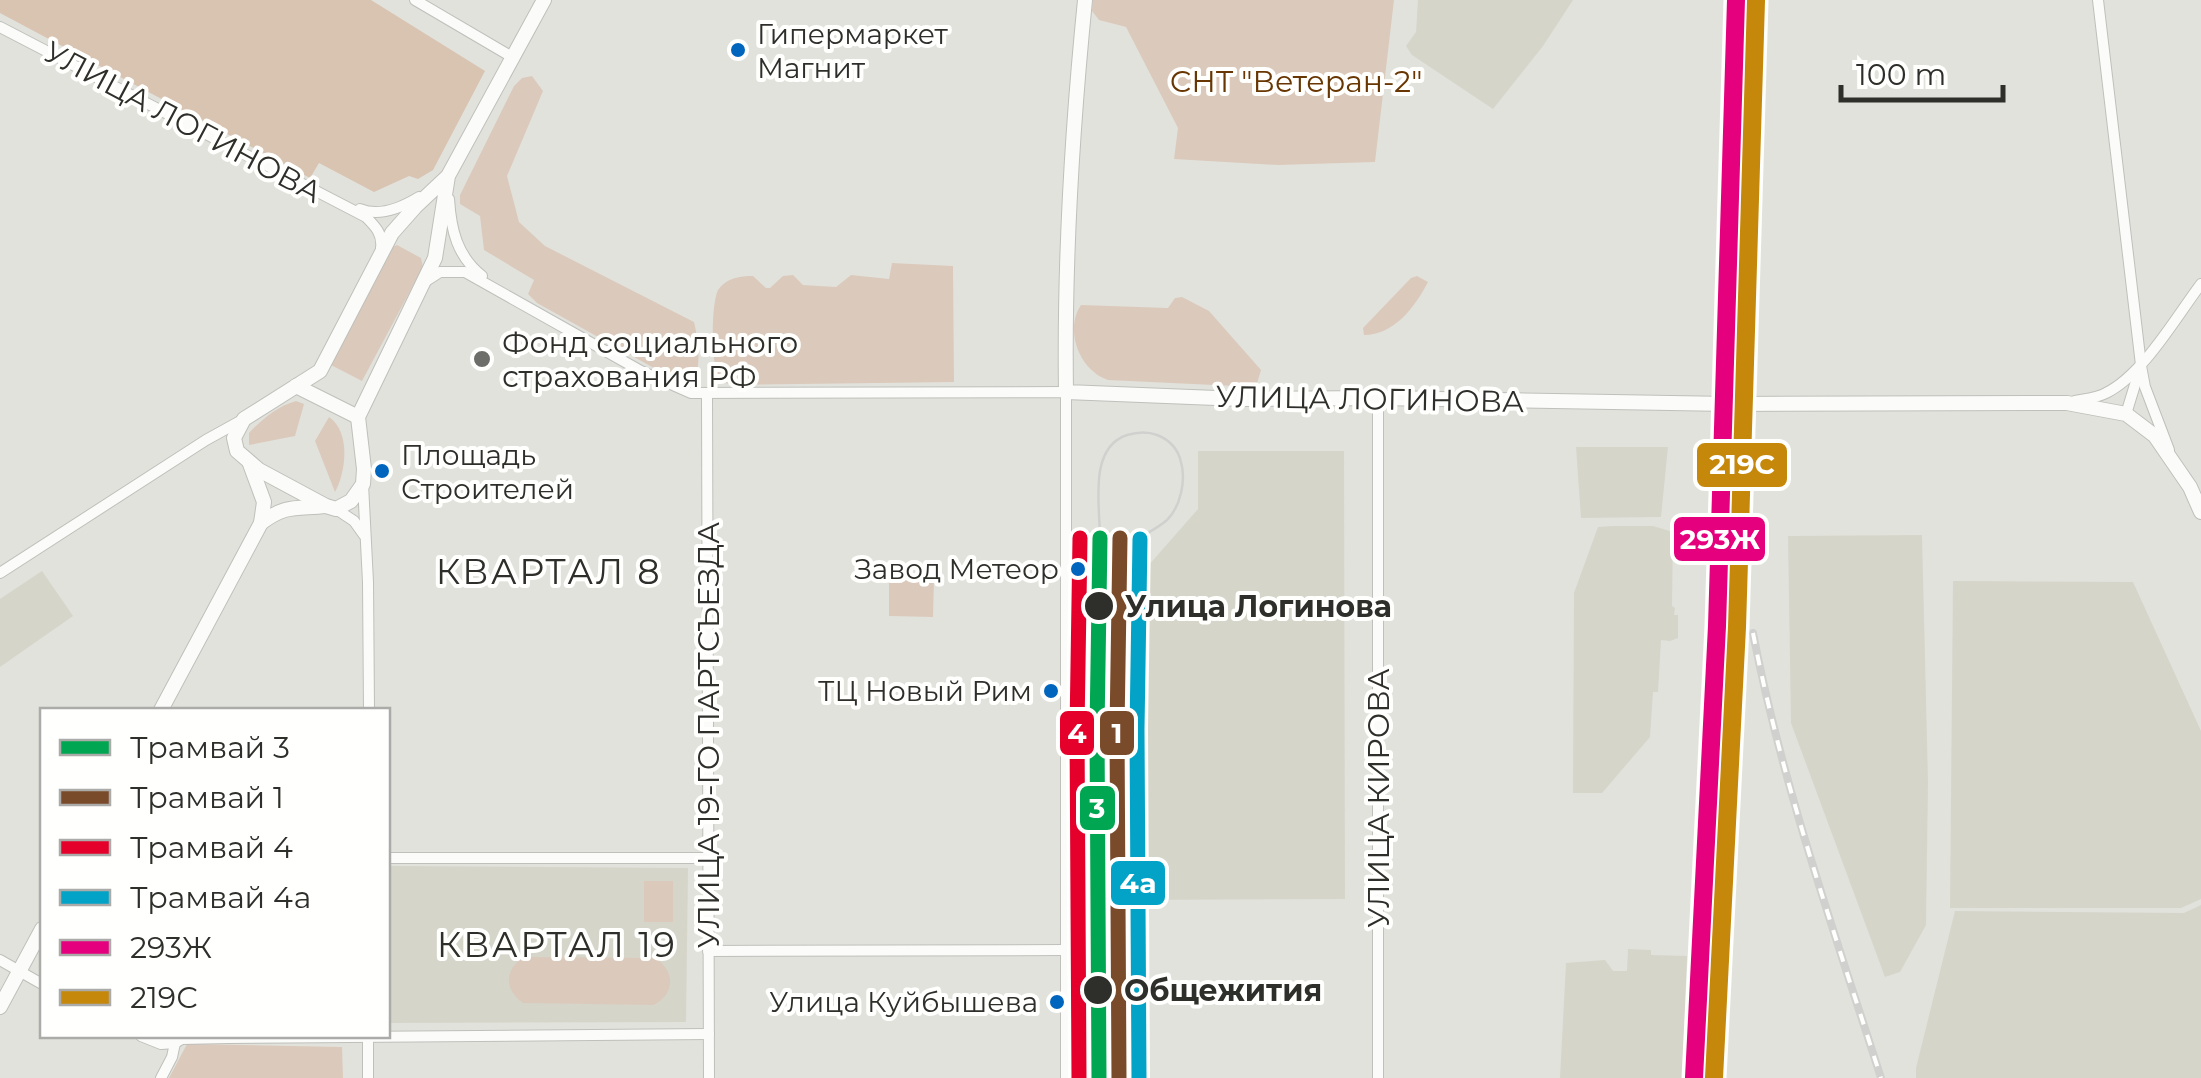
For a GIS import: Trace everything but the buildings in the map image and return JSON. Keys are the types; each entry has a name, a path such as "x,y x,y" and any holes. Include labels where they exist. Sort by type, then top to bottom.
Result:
{"main road":[{"path":"325,505 250,464 236,451 234,438 244,420 320,371 392,233 448,176 544,0"},
{"path":"1066,392 1064,308 1069,207 1086,0"},
{"path":"261,523 286,508 351,501 363,484 358,417 436,258 448,176"},
{"path":"296,386 358,417"},
{"name":"УЛИЦА ЛОГИНОВА","path":"1066,392 1230,398 1728,404 2067,402 2126,414 2155,436 2172,458 2201,512"},
{"path":"162,708 261,523 264,502 250,464"},
{"path":"0,1007 40,933"}],"street":[{"path":"415,0 512,57"},
{"path":"2098,0 2141,365 2172,458"},
{"name":"УЛИЦА ЛОГИНОВА","path":"0,26 366,217 379,231 380,257"},
{"path":"322,195 368,212 384,211 416,200 448,176"},
{"path":"448,176 450,222 461,253 478,274 512,297"},
{"path":"426,281 440,272 465,272 512,297"},
{"path":"2067,402 2102,396 2121,384 2141,365 2201,284"},
{"name":"УЛИЦА ЛОГИНОВА","path":"512,297 640,371 691,393 1066,392"},
{"path":"2126,414 2141,365"},
{"path":"1066,392 1066,1078"},
{"name":"УЛИЦА 19-ГО ПАРТСЪЕЗДА","path":"707,393 709,1078"},
{"name":"УЛИЦА КИРОВА","path":"1378,398 1378,1078"},
{"path":"0,573 206,440 244,420"},
{"path":"206,440 223,439 236,451"},
{"path":"363,484 369,708"},
{"path":"325,505 354,521 365,536"},
{"path":"390,858 708,858"},
{"path":"708,951 1066,950"},
{"path":"0,960 40,983"},
{"path":"390,1036 710,1034"},
{"path":"146,1038 161,1044 182,1039 244,1038"},
{"path":"368,1038 368,1078"},
{"path":"161,1078 175,1043"}],"shaded area":[{"path":"0,0 371,0 485,71 433,170 418,179 409,176 374,192 319,163 310,178 0,13"},
{"path":"1418,0 1573,0 1543,46 1493,109 1412,55 1406,46 1416,32"},
{"path":"1576,447 1668,447 1661,517 1581,518"},
{"path":"1198,451 1344,451 1345,899 1127,900 1123,853 1134,852 1133,714 1126,673 1119,672 1119,642 1125,642 1126,591 1198,509"},
{"path":"1653,526 1673,532 1672,606 1674,615 1678,615 1678,638 1661,640 1650,737 1602,793 1573,793 1574,593 1598,527"},
{"path":"1922,535 1928,782 1926,925 1900,972 1885,977 1791,723 1788,536"},
{"path":"42,571 73,616 0,667 0,599"},
{"path":"1953,581 2133,582 2201,731 2201,899 2181,908 1950,908"},
{"path":"391,866 688,868 686,1022 391,1023"},
{"path":"2201,905 2201,1078 1916,1078 1955,911 2184,913"},
{"path":"1628,949 1651,950 1651,955 1687,956 1682,1078 1560,1078 1566,963 1605,960 1613,971 1627,971"}],"green space":[{"name":"СНТ \"Ветеран-2\"","path":"1093,0 1394,0 1375,162 1278,165 1174,159 1178,128 1126,27 1099,20 1092,11"},
{"path":"532,76 543,91 507,176 519,222 545,246 694,322 698,351 696,381 679,382 537,303 528,294 534,280 484,250 480,216 460,204 460,195 514,86 522,78"},
{"path":"397,245 421,258 423,267 362,381 329,364 392,247"},
{"path":"892,263 953,266 954,382 731,385 719,378 714,359 713,320 718,290 725,283 753,276 770,288 783,276 793,275 803,285 836,287 851,275 889,279"},
{"path":"1417,276 1428,282 1410,310 1385,330 1364,335 1363,328"},
{"path":"1182,297 1209,311 1261,370 1256,387 1108,380 1087,366 1074,331 1081,305 1168,308 1175,298"},
{"path":"296,401 304,404 295,436 249,445 249,433 259,423"},
{"path":"329,417 341,432 344,453 335,492 315,441"},
{"path":"889,578 934,578 933,617 889,616"},
{"path":"644,881 673,881 673,922 644,922"},
{"path":"524,957 655,958 667,969 669,989 653,1005 523,1003 512,992 509,980 513,967"},
{"path":"187,1044 342,1047 343,1078 169,1078"}],"tram line":[{"path":"1100,538 1099,479 1106,452 1115,442 1134,433 1166,439 1181,462 1179,500 1167,520 1112,559 1104,606"},
{"name":"4","path":"1079,1078 1080,538"},
{"name":"3","path":"1099,1078 1100,538"},
{"name":"1","path":"1119,1078 1120,538"},
{"name":"4а","path":"1139,1078 1140,539"}],"railway":[{"path":"1741,373 1751,0"},
{"path":"1753,633 1794,801 1881,1078"}],"transit line":[{"name":"293Ж","path":"1694,1078 1717,626 1736,0"},
{"name":"219С","path":"1714,1078 1737,627 1756,1"}],"place":[{"name":"Гипермаркет Магнит","path":"738,50"},
{"name":"Фонд социального страхования РФ","path":"482,359"},
{"name":"Площадь Строителей","path":"382,471"},
{"name":"Завод Метеор","path":"1078,569"},
{"name":"Улица Логинова","path":"1099,606"},
{"name":"ТЦ Новый Рим","path":"1051,691"},
{"name":"Общежития","path":"1098,990"},
{"name":"Улица Куйбышева","path":"1057,1002"}],"district":[{"name":"КВАРТАЛ 8","path":"549,571"},
{"name":"КВАРТАЛ 19","path":"557,944"}]}
